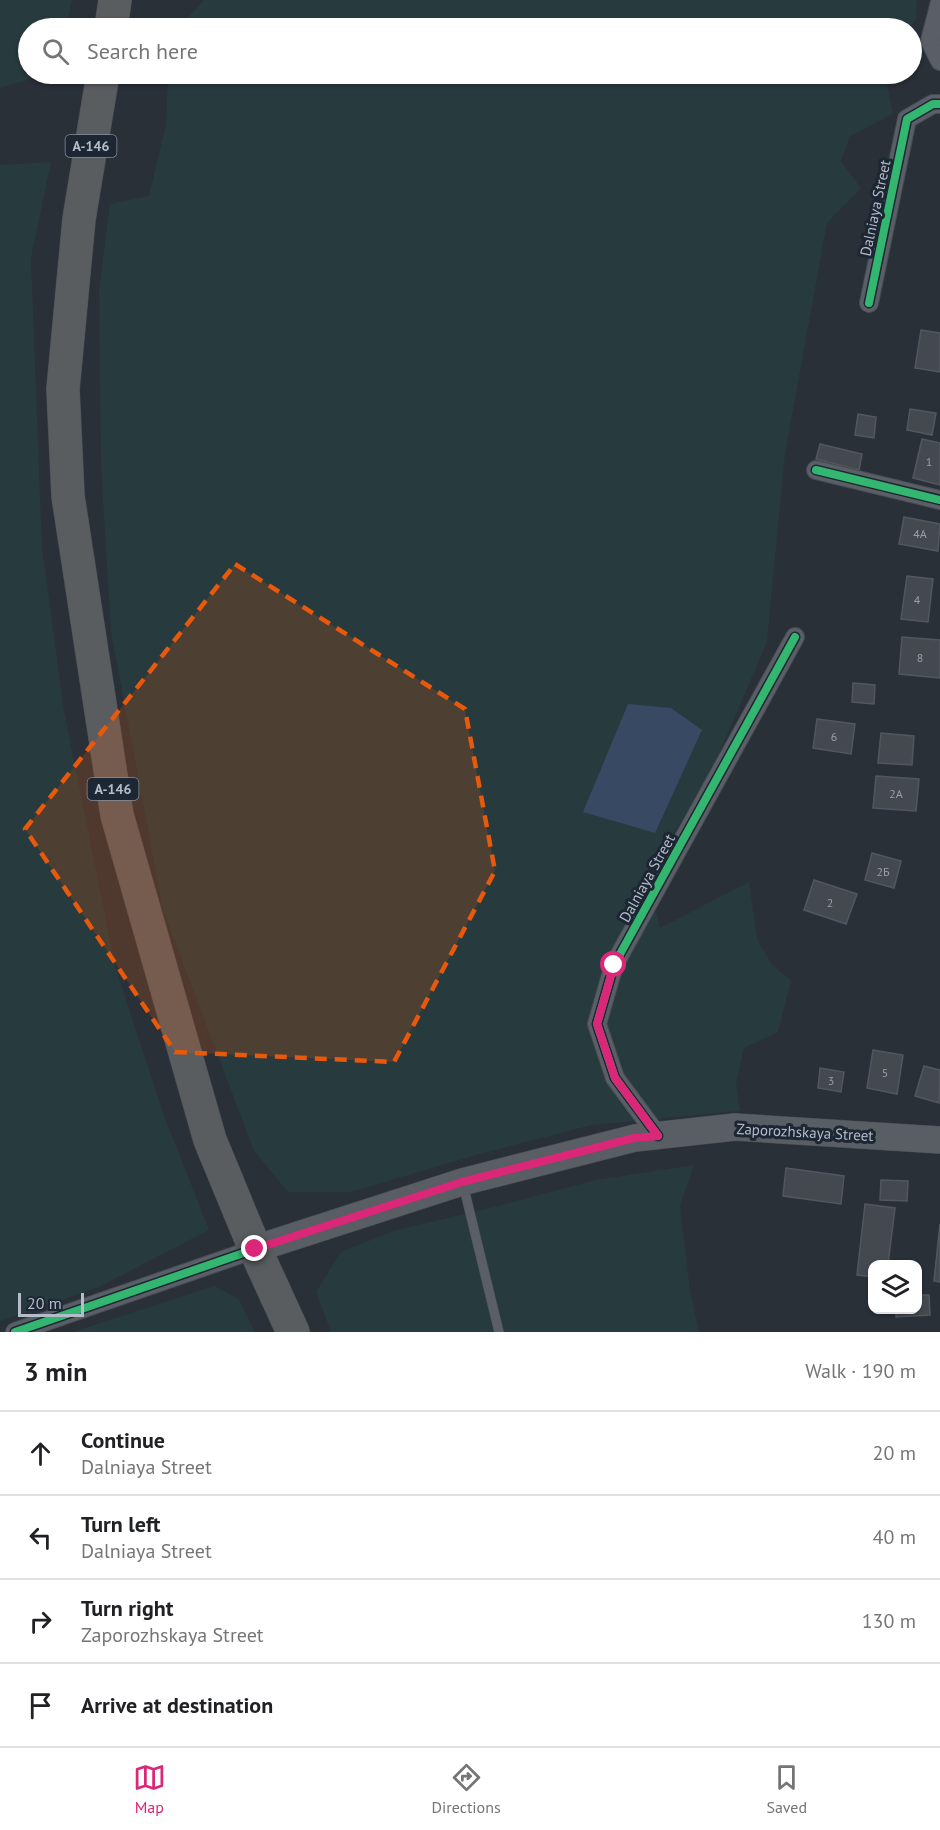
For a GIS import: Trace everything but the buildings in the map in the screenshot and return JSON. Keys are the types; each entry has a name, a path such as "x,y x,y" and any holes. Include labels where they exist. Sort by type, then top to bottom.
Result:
{"highway":[{"path":"113,18 116,0"},
{"name":"А-146","path":"101,84 79,219 63,389 68,496 117,815 210,1140 255,1249 293,1332"}],"main road":[{"name":"Zaporozhskaya Street","path":"255,1249 462,1182 634,1138 735,1127 940,1140"}],"street":[{"path":"940,2 930,41 940,61"},
{"name":"Dalniaya Street","path":"869,303 907,119 933,104 940,104"},
{"path":"816,470 940,500"},
{"name":"Dalniaya Street","path":"658,1136 615,1078 597,1024 614,965 795,637"},
{"path":"15,1332 255,1249"}],"lane":[{"path":"462,1182 498,1332"}],"highlighted area":[{"path":"235,564 465,709 495,871 394,1062 175,1052 25,829"}],"green space":[{"path":"0,0 72,0 68,18 18,18 18,83 0,88"},
{"path":"204,0 917,0 916,18 187,18"},
{"path":"168,84 887,84 893,114 850,136 841,161 861,188 827,223 785,454 767,642 710,775 648,874 660,928 749,882 757,939 772,965 791,980 778,1032 744,1048 736,1084 740,1111 592,1125 476,1155 351,1192 288,1192 254,1151 163,910 111,632 101,465 99,292 110,204 149,196 166,124"},
{"path":"51,162 31,258 42,547 64,711 115,966 165,1118 209,1230 97,1288 0,1321 0,165"},
{"path":"694,1165 680,1206 690,1290 699,1332 331,1332 316,1292 341,1252 393,1231 596,1180"},
{"path":"214,1286 239,1299 255,1332 73,1332"}],"water":[{"path":"628,704 671,708 702,730 655,833 583,812"}],"cycle path":[{"path":"869,303 907,119 933,104 940,104"},
{"path":"816,470 940,500"},
{"path":"658,1136 615,1078 597,1024 614,965 795,637"},
{"path":"15,1332 255,1249"}],"route":[{"path":"255,1249 462,1182 634,1138 658,1136 615,1078 597,1024 614,965"}]}
